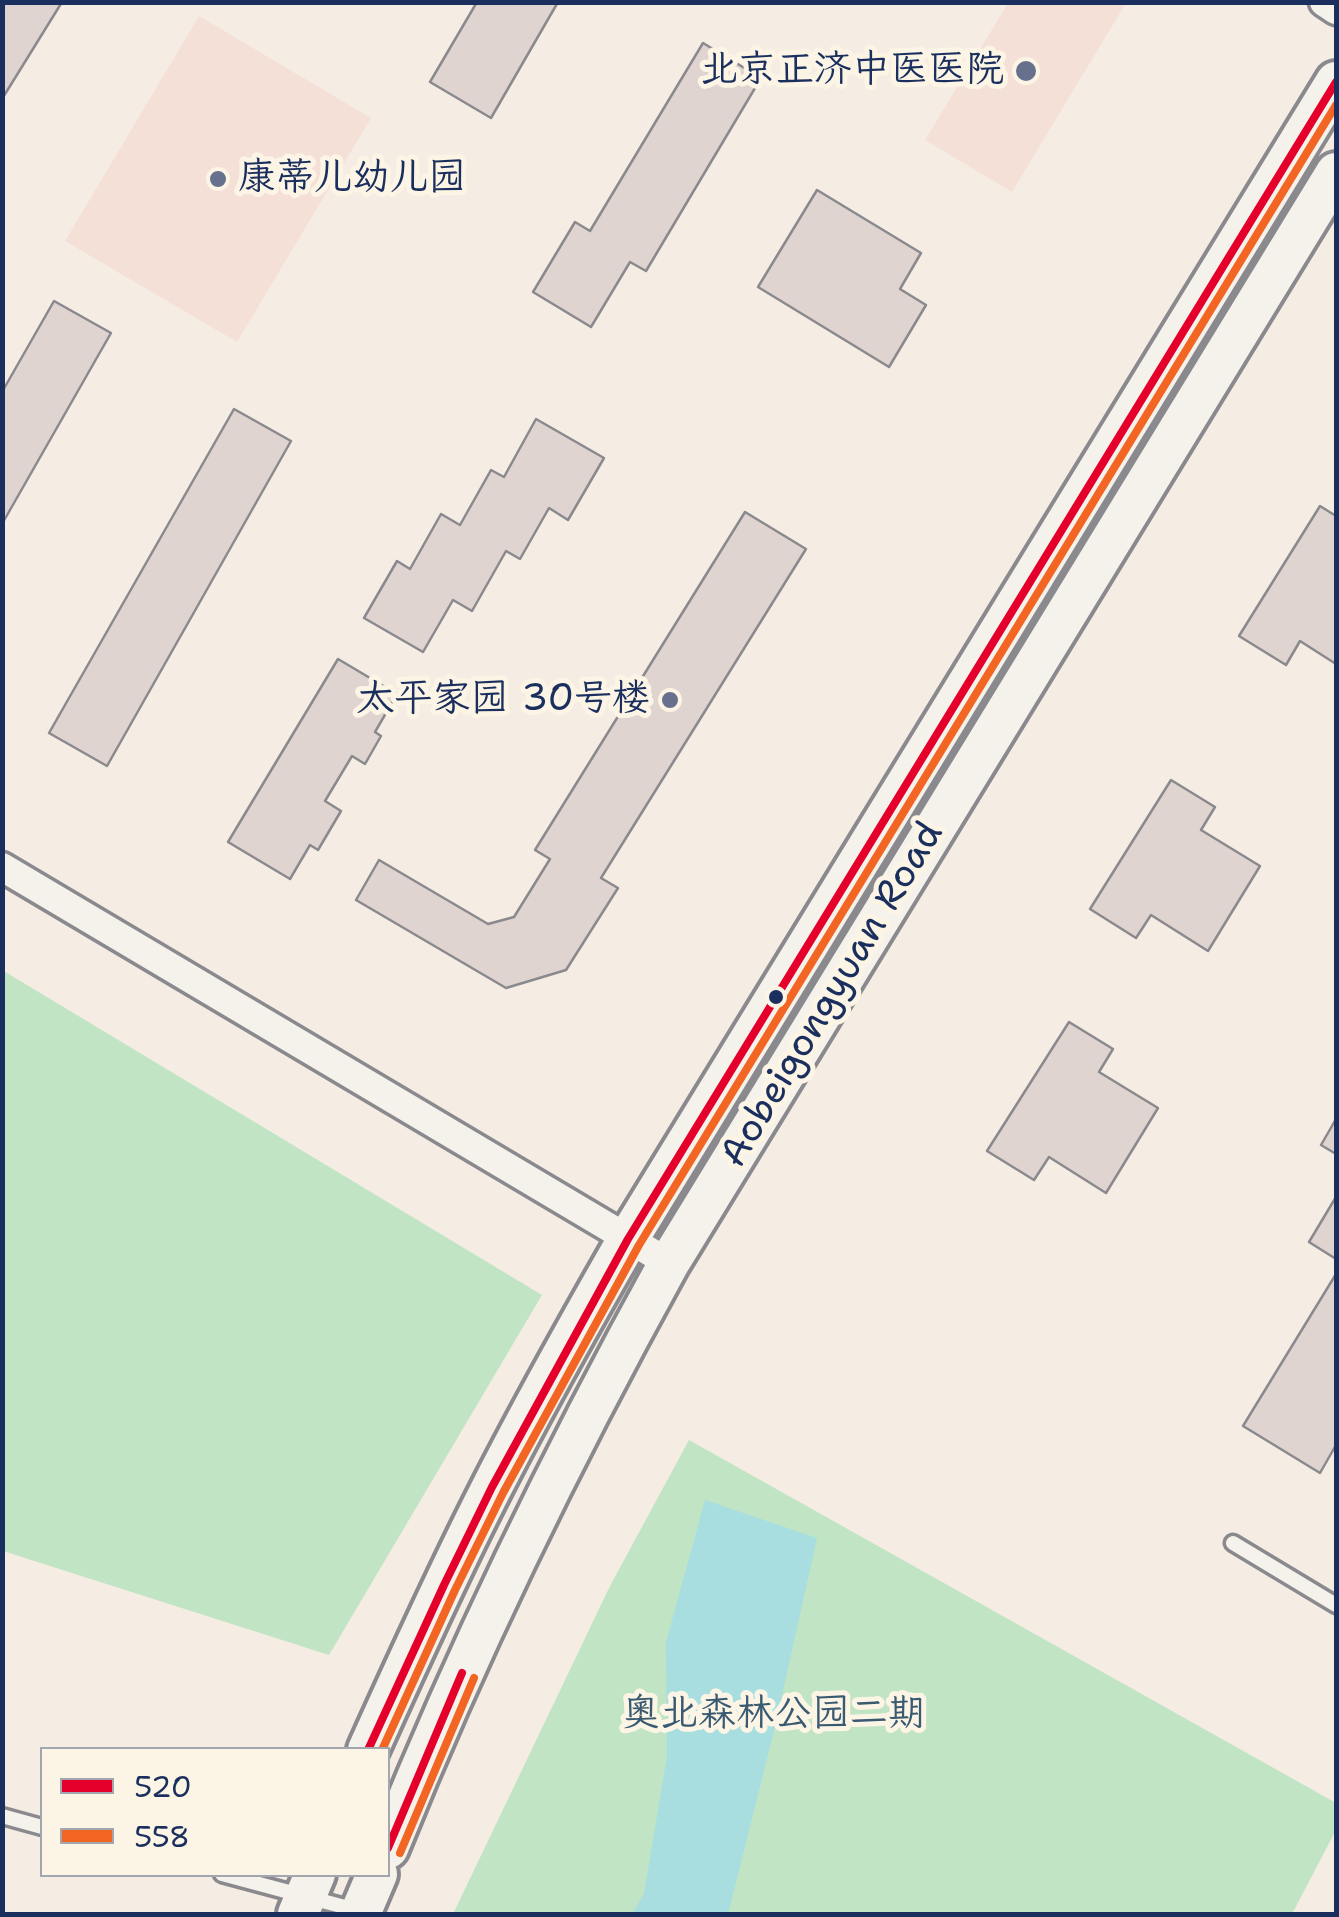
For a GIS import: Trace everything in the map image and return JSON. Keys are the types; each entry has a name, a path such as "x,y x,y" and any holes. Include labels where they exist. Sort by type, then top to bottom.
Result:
{"main road":[{"path":"369,1747 428,1616 493,1486 628,1239 1336,82"},
{"name":"Aobeigongyuan Road","path":"390,1843 470,1656 530,1529 598,1390 669,1263 1336,173"},
{"path":"361,1913 376,1877"}],"street":[{"path":"1324,2 1336,10"},
{"path":"2,866 669,1263"}],"lane":[{"path":"1233,1542 1336,1604"},
{"path":"2,1816 40,1826"},
{"path":"234,1877 361,1913"}],"shaded area":[{"name":"北京正济中医医院","path":"1008,3 1126,3 1012,192 925,140"},
{"name":"康蒂儿幼儿园","path":"199,16 371,118 237,342 65,241"}],"green space":[{"path":"2,970 542,1295 329,1655 3,1551"},
{"name":"奥北森林公园二期","path":"689,1440 1336,1803 1336,1830 1292,1914 453,1914 610,1586"}],"water":[{"path":"705,1500 817,1538 728,1914 632,1914 644,1894 667,1756 666,1642"}],"building":[{"path":"2,2 62,2 2,99"},
{"path":"477,2 558,2 491,118 430,82"},
{"path":"703,43 761,78 646,271 630,262 591,327 533,292 575,222 590,231"},
{"path":"817,190 921,253 900,289 926,305 889,367 758,287"},
{"path":"54,301 111,333 2,524 2,392"},
{"path":"234,409 291,441 107,766 49,733"},
{"path":"536,419 604,458 568,520 549,508 520,559 506,551 472,611 453,600 423,652 364,618 397,561 410,569 441,514 460,525 491,470 504,477"},
{"path":"1320,506 1336,516 1336,664 1300,641 1286,665 1239,636"},
{"name":"太平家园 30号楼","path":"745,512 806,549 601,878 618,888 566,970 506,988 356,900 379,860 488,924 514,917 550,859 535,850"},
{"path":"338,659 397,694 375,732 381,736 365,764 352,756 325,801 341,811 318,850 310,845 290,879 228,842"},
{"path":"1171,780 1215,807 1201,830 1260,866 1208,951 1151,915 1136,938 1090,909"},
{"path":"1069,1022 1113,1049 1099,1072 1158,1108 1106,1193 1049,1157 1034,1180 987,1151"},
{"path":"1336,1119 1336,1154 1321,1145"},
{"path":"1336,1197 1336,1259 1309,1242"},
{"path":"1336,1274 1336,1445 1320,1473 1243,1426"}],"transit line":[{"name":"520","path":"369,1747 492,1487 628,1239 1336,82"},
{"name":"558","path":"383,1747 503,1493 639,1245 1336,105"},
{"name":"520","path":"390,1843 462,1673"},
{"name":"558","path":"400,1853 474,1678"}],"place":[{"name":"北京正济中医医院","path":"1026,71"},
{"name":"康蒂儿幼儿园","path":"218,179"},
{"name":"太平家园 30号楼","path":"670,700"}]}
